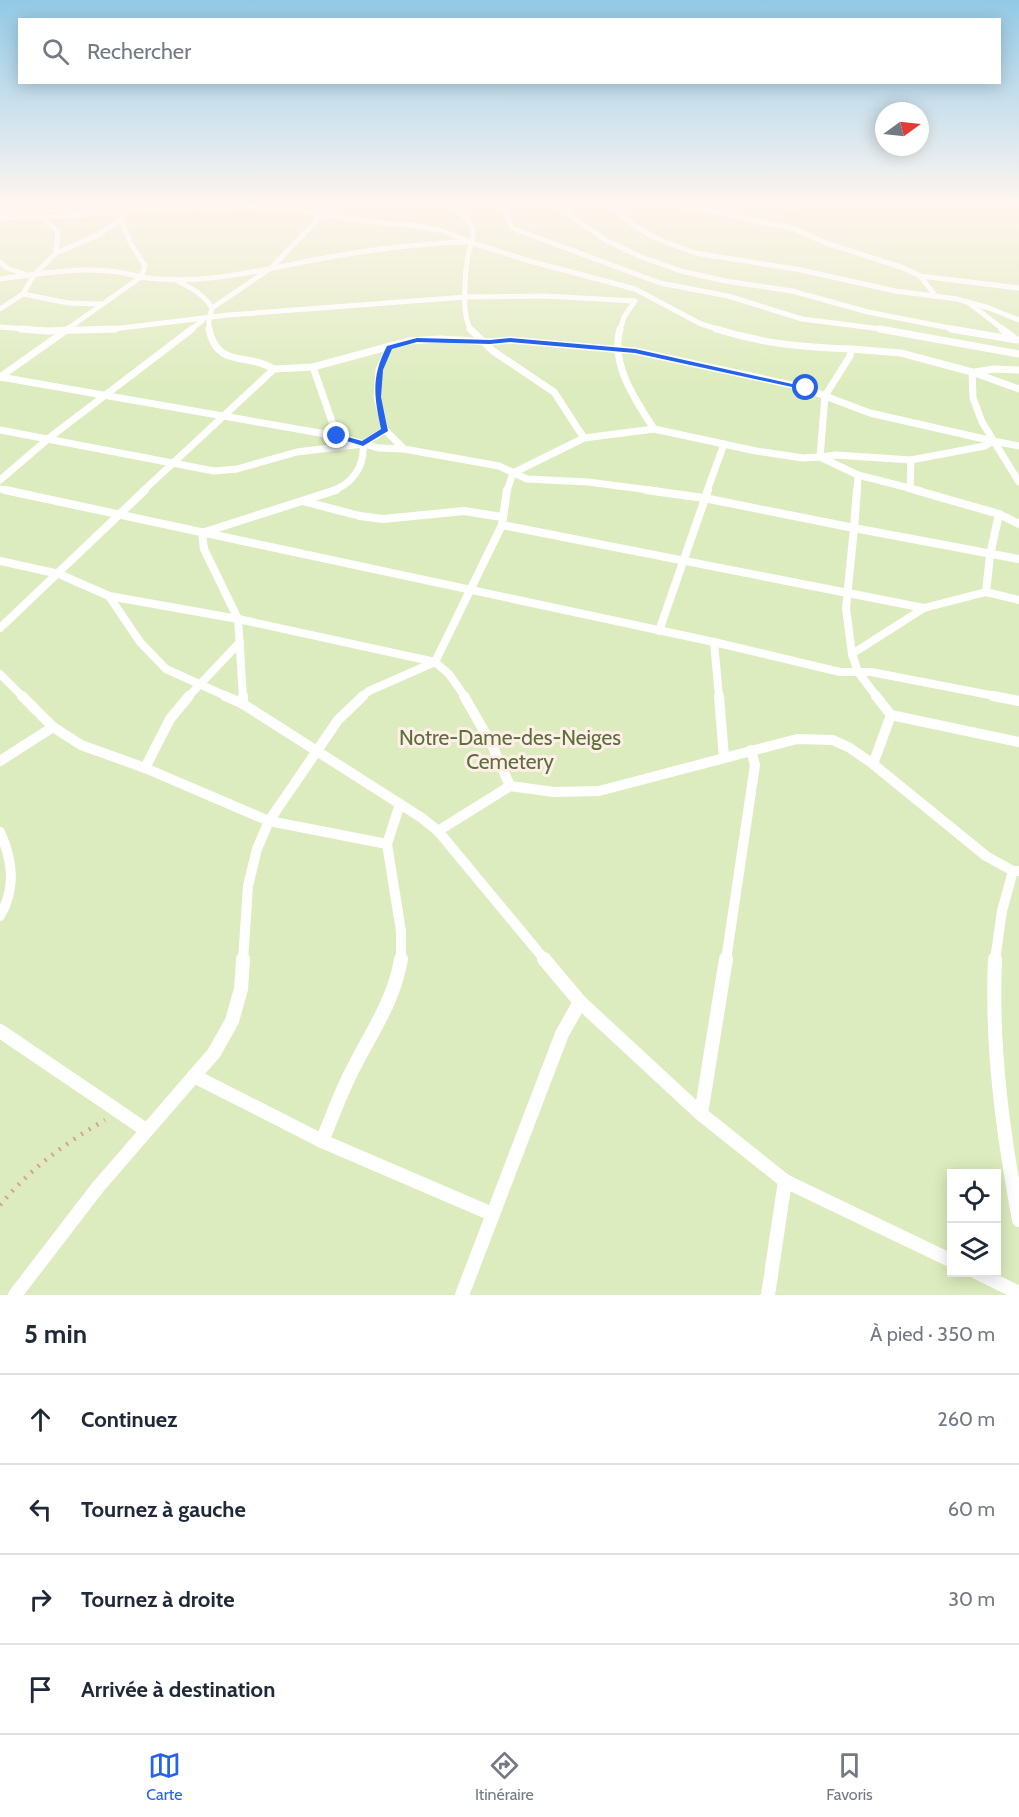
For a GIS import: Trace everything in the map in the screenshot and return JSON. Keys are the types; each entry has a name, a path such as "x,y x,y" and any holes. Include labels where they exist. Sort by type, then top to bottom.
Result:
{"lane":[{"path":"2,263 19,273 34,275"},
{"path":"0,309 23,294 34,275 46,263"},
{"path":"0,377 141,277 145,266 143,263"},
{"path":"0,480 50,438 207,318 213,308 275,263"},
{"path":"0,279 93,270 133,273 141,277 177,281 226,277 298,263"},
{"path":"467,263 464,315 467,325 482,342 554,392 585,438"},
{"path":"540,263 618,283 646,293 701,324 754,341 791,347 901,353 972,372 1019,388"},
{"path":"607,263 660,283 728,296 821,323 882,329 1019,354"},
{"path":"660,263 681,271 725,281 792,291 898,319 1018,340"},
{"path":"748,263 799,270 896,291 935,295 993,308 1019,320"},
{"path":"889,263 920,276 1019,288"},
{"path":"920,276 935,295"},
{"path":"177,281 193,288 209,301 213,308"},
{"path":"654,429 631,396 617,349 617,336 627,309 660,283"},
{"path":"23,294 68,303 101,304"},
{"path":"0,327 66,330 124,328 207,318 466,297 545,296 635,301"},
{"path":"969,303 1018,340"},
{"path":"207,318 211,342 223,355 263,363 274,369 314,367 353,354 389,348 417,340 482,342 510,340 617,349 806,388 870,413 1019,446"},
{"path":"389,348 379,370 377,397 385,430 404,449"},
{"path":"820,457 825,396 850,356 851,350"},
{"path":"314,367 320,379 337,436"},
{"path":"0,628 274,369"},
{"path":"972,372 994,369 1019,370"},
{"path":"972,372 973,398 981,422 1019,482"},
{"path":"0,377 103,397 337,436 378,448 404,449 499,466 526,479 588,482 704,498 1019,560"},
{"path":"513,473 585,438 654,429 782,456 803,458 836,455 911,460 985,446 993,441"},
{"path":"0,430 50,438 171,464 228,471 244,469 297,452 363,444 385,430"},
{"path":"202,533 339,489 353,480 365,453 363,444"},
{"path":"659,631 724,444"},
{"path":"820,457 858,475 999,514 1019,524"},
{"path":"910,489 911,460"},
{"path":"15,1295 98,1187 214,1053 232,1021 241,989 248,886 257,849 269,820 338,720 369,691 435,662 471,591 502,521 513,473"},
{"path":"858,475 846,593 848,641 858,672 891,715 1019,742"},
{"path":"0,489 714,642 840,672 871,672 1019,701"},
{"path":"304,502 360,516 383,519 464,511 685,561 924,608"},
{"path":"986,592 990,555 999,514"},
{"path":"202,533 204,549 238,619 243,704"},
{"path":"0,561 59,574 109,596 238,619 435,662 449,675 468,704 506,772 510,786"},
{"path":"852,654 924,608 986,592 1019,600"},
{"path":"109,596 141,642 166,669 243,704 400,804 438,831 580,1002 701,1114 785,1181 947,1259"},
{"path":"146,768 171,719 199,684 240,642"},
{"path":"714,642 724,757"},
{"path":"0,674 52,727 81,745 146,768 269,820 387,844"},
{"path":"873,764 891,715"},
{"path":"0,761 52,727"},
{"path":"438,831 510,786 531,791 571,794 599,791 796,739 833,740 850,748 986,856 1016,871 1002,898 995,948 992,1001 995,1055 1019,1220"},
{"path":"701,1114 748,821 754,765 751,750"},
{"path":"322,1141 349,1076 380,1021 397,984 401,959 401,931 387,844 400,804"},
{"path":"0,832 12,860 11,883 5,908 0,916"},
{"path":"462,1295 562,1034 580,1002"},
{"path":"0,1031 146,1130"},
{"path":"194,1076 322,1141 492,1214"},
{"path":"768,1295 785,1181"},
{"path":"986,1277 1019,1293"}],"path":[{"path":"0,1205 27,1174 64,1142 121,1111"}],"green space":[{"name":"Notre-Dame-des-Neiges Cemetery","path":"0,263 1019,263 1019,1295 0,1295"}],"route":[{"path":"337,436 363,444 385,430 377,397 379,370 389,348 409,340 490,342 510,340 635,351 806,388"}]}
